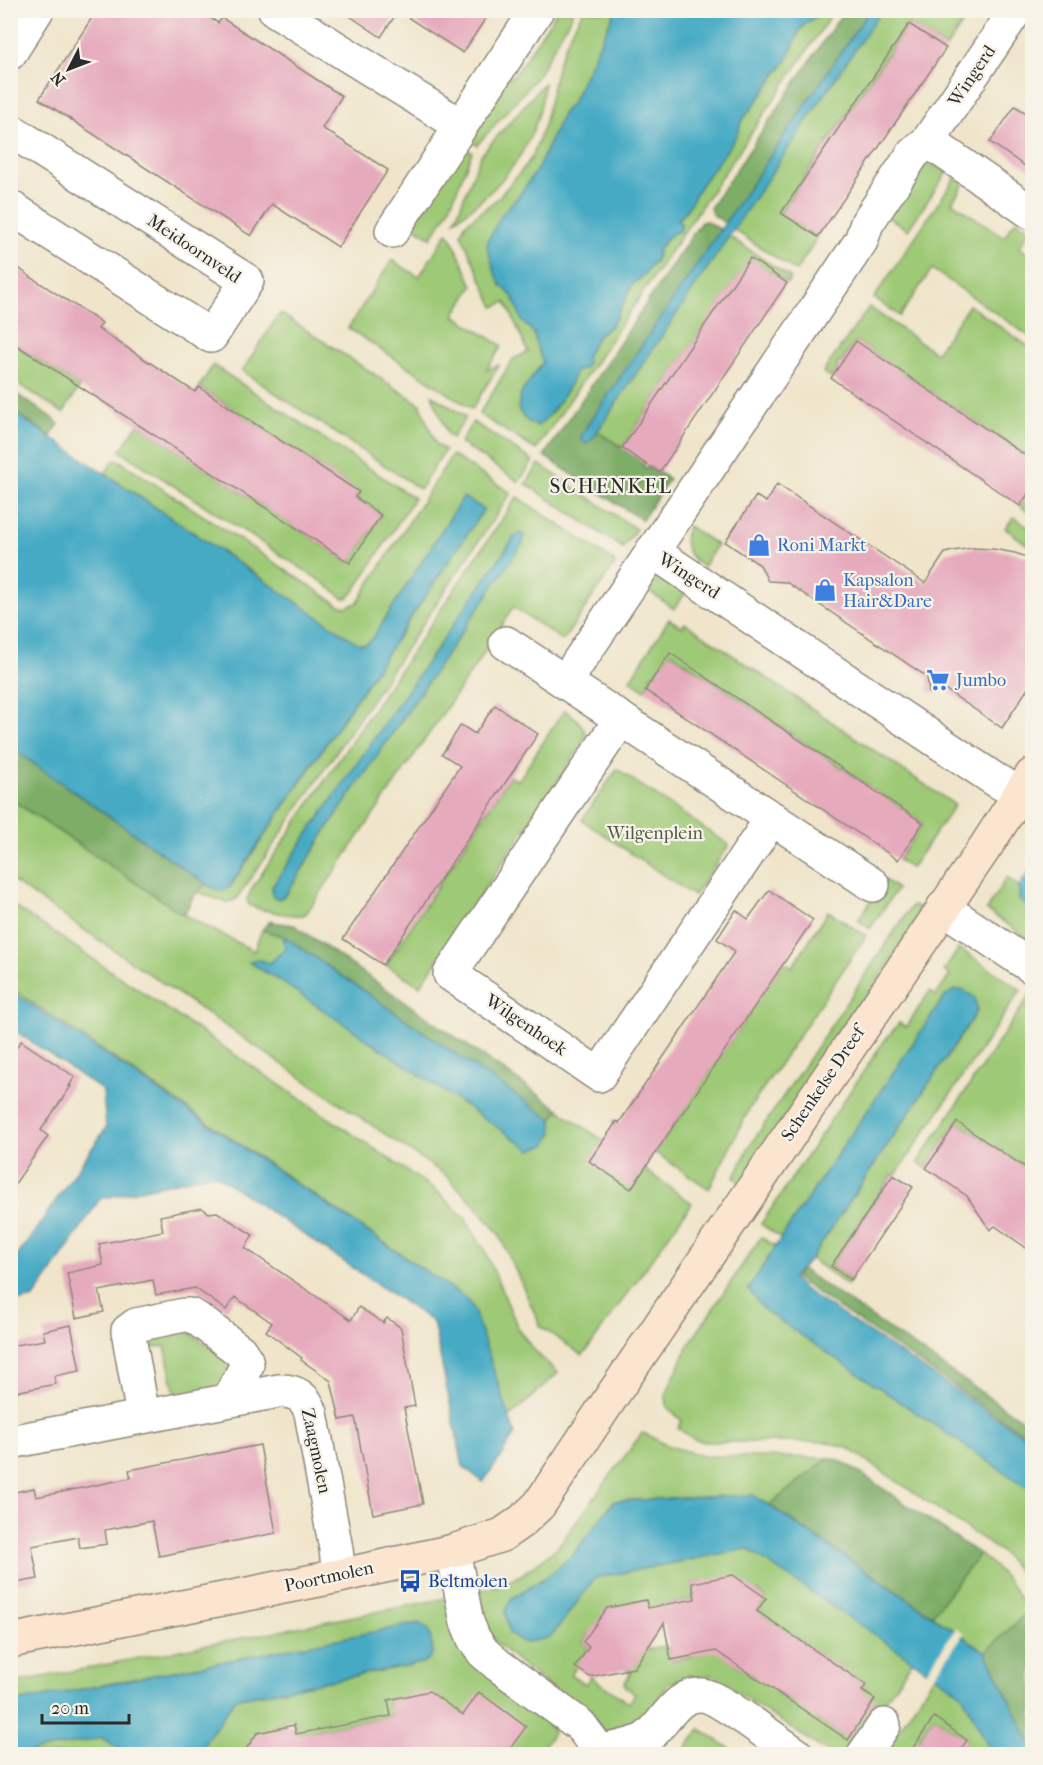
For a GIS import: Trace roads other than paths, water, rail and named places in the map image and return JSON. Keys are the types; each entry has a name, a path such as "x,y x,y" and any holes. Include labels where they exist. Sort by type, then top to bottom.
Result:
{"street":[{"path":"10,53 37,10"},
{"path":"275,10 460,126"},
{"path":"392,231 537,10"},
{"name":"Wingerd","path":"1016,10 928,141 913,154 873,213 861,241 652,551 988,774 1026,784"},
{"name":"Meidoornveld","path":"10,130 246,282 211,336 10,207"},
{"path":"928,141 1032,213"},
{"path":"565,682 652,551"},
{"path":"506,644 873,885"},
{"name":"Wilgenhoek","path":"621,719 450,974 599,1076 772,818"},
{"name":"Schenkelse Dreef","path":"614,1393 1026,784"},
{"path":"943,908 1032,967"},
{"path":"143,1416 128,1331 136,1325 184,1315 196,1318 244,1355 247,1365 233,1391 234,1399"},
{"name":"Zaagmolen","path":"10,1442 234,1399 283,1391 298,1394 306,1401 311,1413 339,1576"},
{"name":"Poortmolen","path":"10,1641 339,1576 453,1551 502,1535 539,1505 614,1393"},
{"path":"453,1551 467,1622 474,1639 483,1652 580,1725 588,1735 596,1753 644,1740 684,1699 701,1695 717,1700 796,1755"},
{"path":"864,1755 884,1725"}],"water":[{"path":"615,11 822,11 805,24 799,32 787,60 742,121 729,148 701,185 688,208 677,220 682,225 680,231 669,236 644,275 633,284 610,327 599,334 586,357 585,368 576,371 560,400 538,426 526,420 518,408 521,393 543,362 534,333 522,321 513,297 501,285 495,273 487,247 488,240 502,214 521,193 538,168 563,113 572,103"},
{"path":"869,11 881,11 593,438 586,444 580,439 585,429"},
{"path":"10,410 359,644 366,644 372,639 463,497 484,509 228,889 214,889 206,884 20,754 11,744"},
{"path":"520,532 524,536 523,543 329,826 286,895 279,899 272,896 272,887 303,841"},
{"path":"1032,867 1032,909 1019,900 1019,887"},
{"path":"285,937 552,1120 553,1133 546,1145 531,1150 249,962 256,959 270,963 286,948 283,941"},
{"path":"10,990 467,1299 473,1308 515,1434 483,1482 463,1466 433,1322 216,1175 211,1174 100,1199 34,1298 11,1303 11,1261 14,1261 106,1128 103,1091 11,1028"},
{"path":"954,990 963,990 975,998 977,1010 972,1019 811,1259 792,1278 802,1288 1032,1441 1032,1491 764,1310 748,1289 945,996"},
{"path":"753,1495 986,1652 1032,1746 1032,1754 992,1754 962,1694 747,1549 595,1578 551,1637 524,1643 509,1633 505,1611 512,1598 549,1575 572,1556 614,1501"},
{"path":"419,1623 429,1630 433,1652 426,1662 235,1699 197,1754 127,1754 102,1738 11,1754 11,1703"}],"place":[{"name":"Roni Markt","path":"759,545"},
{"name":"Kapsalon Hair&Dare","path":"825,590"},
{"name":"Jumbo","path":"938,680"},
{"name":"Beltmolen","path":"410,1581"}],"district":[{"name":"SCHENKEL","path":"611,486"}],"park label":[{"name":"Wilgenplein","path":"655,833"}]}
